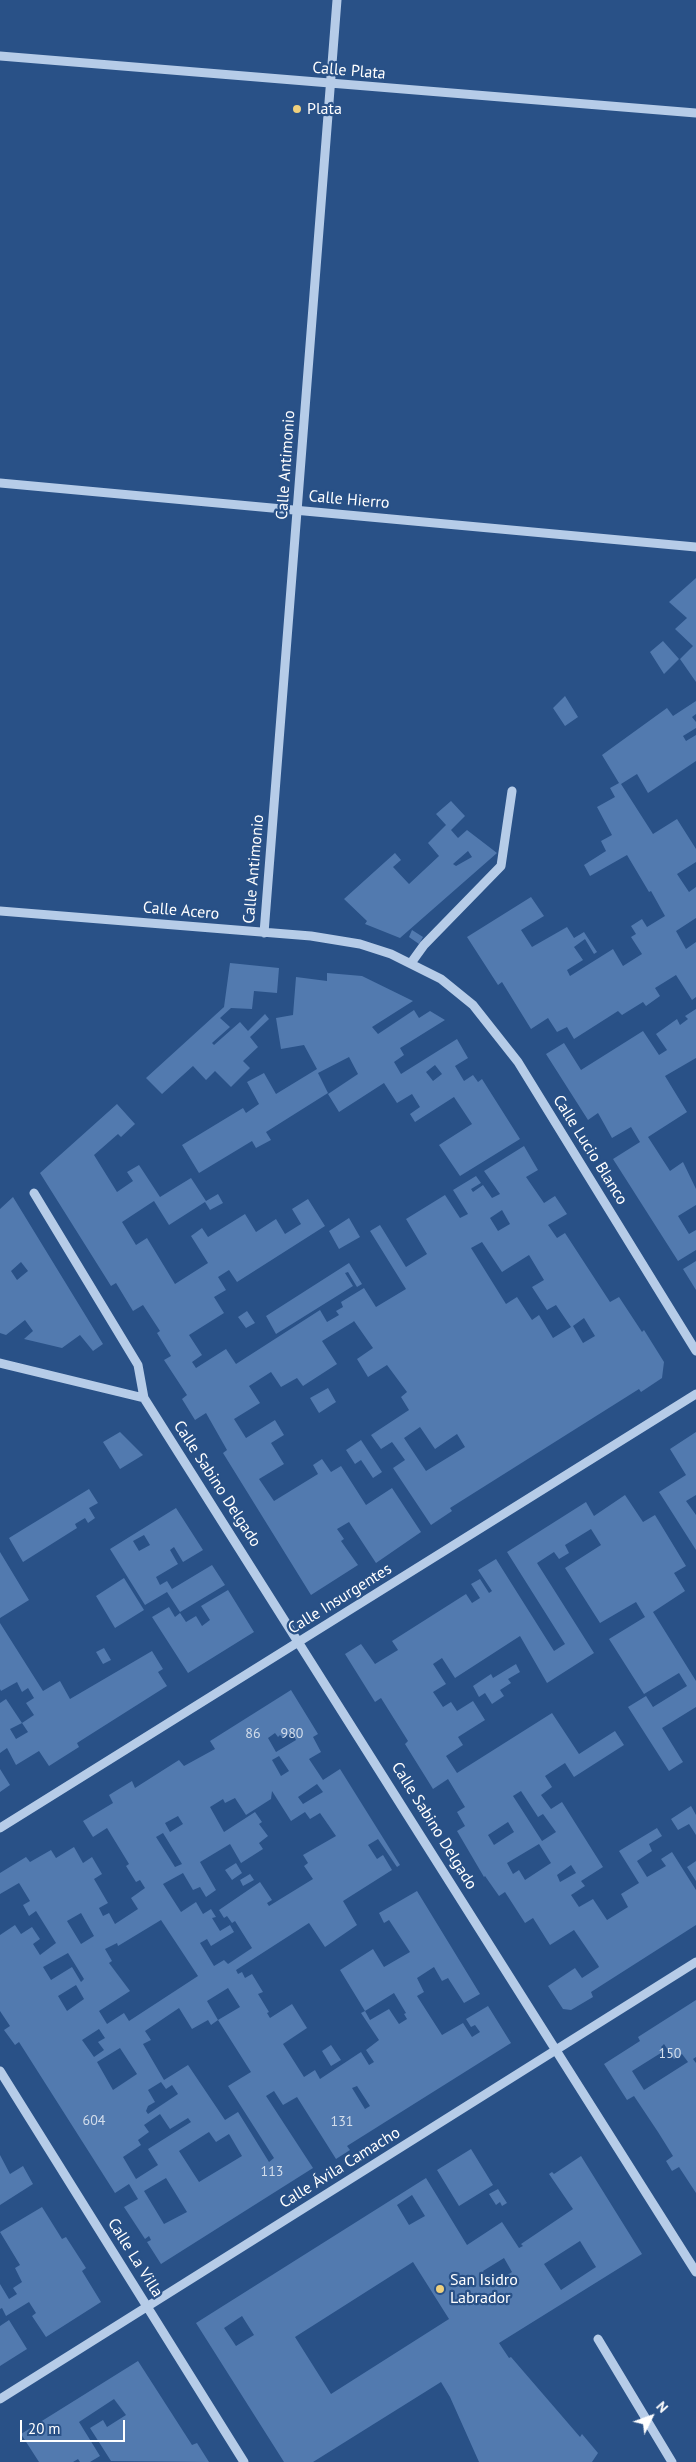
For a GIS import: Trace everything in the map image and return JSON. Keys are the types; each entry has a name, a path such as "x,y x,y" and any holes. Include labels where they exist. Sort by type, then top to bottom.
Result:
{"street":[{"name":"Calle Antimonio","path":"264,933 337,0"},
{"name":"Calle Plata","path":"0,56 696,113"},
{"name":"Calle Hierro","path":"0,483 696,547"},
{"path":"411,963 424,944 501,866 512,791"},
{"name":"Calle Acero","path":"0,911 311,936 360,944 391,954 441,978"},
{"name":"Calle Lucio Blanco","path":"441,978 473,1005 518,1062 696,1351"},
{"name":"Calle Sabino Delgado","path":"34,1193 138,1364 144,1398 300,1642 696,2272"},
{"path":"0,1363 144,1398"},
{"name":"Calle Insurgentes","path":"0,1828 696,1394"},
{"name":"Calle Ávila Camacho","path":"0,2399 696,1962"},
{"name":"Calle La Villa","path":"0,2071 244,2462"},
{"path":"598,2339 672,2462"}],"building":[{"path":"696,578 696,682 680,659 693,646 675,629 687,618 669,602"},
{"path":"663,641 679,659 664,674 650,652"},
{"path":"565,696 578,717 565,726 553,708"},
{"path":"696,701 696,714 692,717 696,722 696,728 683,736 686,741 696,735 696,761 648,793 637,774 621,784 653,834 677,819 696,849 696,862 677,874 689,892 696,887 696,918 676,931 686,949 696,942 696,997 692,1000 676,975 655,988 660,996 646,1006 643,1002 622,1015 618,1011 574,1039 567,1027 557,1032 548,1018 531,1029 502,982 498,985 467,937 531,897 544,916 521,930 532,947 567,927 574,938 584,932 597,952 594,954 585,939 574,947 583,960 567,970 570,976 613,949 623,966 642,954 631,937 636,934 631,926 642,919 647,927 665,916 651,891 649,892 627,855 590,876 584,865 606,851 601,841 612,835 597,807 615,797 610,788 619,783 602,755 667,708 673,716"},
{"path":"451,801 465,816 451,830 458,838 467,830 497,853 400,938 365,924 367,921 344,899 395,853 401,860 393,867 409,884 439,856 428,843 446,825 436,814","holes":["468,851 472,857 456,866 453,864"]},
{"path":"412,930 423,937 419,944 409,937"},
{"path":"230,963 279,968 277,993 254,991 252,1009 231,1008 220,1018 230,1027 212,1043 214,1045 240,1022 248,1031 265,1014 269,1019 250,1037 258,1047 243,1061 250,1068 231,1087 215,1071 206,1080 193,1066 162,1094 146,1078 224,1007"},
{"path":"327,973 362,976 413,1001 372,1027 378,1034 414,1010 419,1018 430,1011 445,1020 400,1048 404,1055 394,1062 401,1074 457,1039 468,1058 455,1066 464,1081 473,1075 478,1082 482,1079 520,1139 460,1176 439,1145 472,1124 454,1097 415,1122 410,1114 420,1107 412,1094 397,1103 384,1083 339,1112 328,1094 358,1074 349,1057 318,1073 328,1093 266,1132 271,1140 256,1148 252,1141 199,1173 182,1145 243,1108 246,1113 259,1104 247,1082 264,1073 276,1094 317,1069 304,1045 281,1049 276,1018 293,1015 296,977 327,981","holes":["435,1065 442,1074 433,1081 426,1072"]},
{"path":"696,1009 696,1058 665,1076 687,1112 648,1137 670,1171 683,1162 696,1189 696,1205 678,1216 689,1234 696,1230 696,1250 678,1261 613,1159 640,1142 631,1127 612,1138 598,1113 588,1120 546,1054 564,1043 581,1070 643,1031 659,1055 667,1050 656,1034 677,1019 680,1025 688,1019 685,1016"},
{"path":"117,1104 135,1124 121,1137 118,1134 94,1155 117,1192 133,1181 127,1172 139,1165 160,1197 191,1178 206,1201 218,1194 223,1203 210,1210 205,1202 169,1225 154,1201 122,1222 136,1245 147,1238 175,1284 208,1263 191,1236 202,1228 208,1237 245,1214 256,1232 276,1219 285,1234 301,1224 292,1209 308,1199 325,1226 237,1282 229,1270 218,1277 226,1290 214,1297 224,1313 189,1335 202,1355 192,1362 196,1368 226,1349 236,1364 320,1310 327,1322 339,1315 336,1311 343,1307 341,1302 364,1288 376,1307 406,1289 370,1231 380,1225 406,1267 427,1254 406,1219 445,1195 460,1218 468,1214 453,1190 476,1176 481,1183 471,1189 473,1192 483,1185 492,1198 500,1194 484,1171 524,1146 538,1170 526,1177 544,1203 555,1196 567,1214 548,1225 557,1238 565,1233 610,1302 619,1297 642,1332 644,1330 664,1362 662,1378 641,1392 639,1389 450,1508 452,1511 431,1525 393,1468 405,1460 392,1442 381,1449 371,1435 409,1410 401,1397 407,1392 387,1365 368,1377 357,1359 373,1348 354,1321 322,1341 337,1364 303,1386 297,1378 281,1387 271,1372 249,1386 260,1403 234,1419 246,1438 275,1420 284,1435 271,1443 284,1464 259,1479 274,1501 318,1474 313,1465 322,1459 331,1472 341,1466 366,1505 392,1488 421,1532 376,1563 349,1522 337,1529 344,1539 341,1541 358,1565 311,1595 223,1453 227,1450 206,1413 195,1420 182,1399 187,1395 164,1360 171,1356 157,1333 160,1331 143,1305 133,1311 116,1283 111,1286 40,1173","holes":["502,1210 510,1224 498,1231 490,1218","482,1242 502,1272 529,1255 544,1280 532,1287 547,1310 556,1305 571,1327 553,1338 539,1315 532,1320 517,1297 506,1304 471,1248","584,1318 595,1336 583,1343 573,1326","420,1427 435,1449 457,1434 465,1447 426,1471 404,1438"]},
{"path":"13,1197 103,1344 93,1351 80,1335 62,1348 24,1339 33,1331 25,1320 6,1335 0,1333 0,1209","holes":["21,1262 28,1271 17,1280 11,1271"]},
{"path":"349,1218 360,1237 339,1249 329,1231"},
{"path":"696,1261 696,1290 683,1269"},
{"path":"349,1263 362,1284 357,1287 348,1272 345,1273 353,1286 276,1334 266,1316"},
{"path":"247,1311 255,1323 246,1328 238,1317"},
{"path":"328,1388 336,1402 319,1413 310,1398"},
{"path":"120,1432 143,1455 120,1469 103,1442"},
{"path":"696,1432 696,1495 686,1501 696,1515 696,1550 659,1492 686,1475 670,1449"},
{"path":"361,1440 382,1472 373,1478 361,1460 355,1464 346,1450"},
{"path":"89,1489 98,1503 89,1508 95,1518 88,1523 85,1518 75,1524 77,1528 23,1562 9,1538"},
{"path":"625,1495 643,1522 655,1515 686,1566 674,1573 685,1591 653,1612 696,1681 696,1707 662,1728 683,1762 669,1771 628,1707 646,1696 653,1707 687,1686 679,1673 644,1694 609,1639 645,1617 636,1602 600,1623 565,1568 601,1545 591,1529 565,1545 569,1553 559,1559 554,1552 537,1563 594,1653 547,1683 520,1636 455,1678 442,1658 433,1664 446,1684 433,1692 443,1707 451,1702 457,1711 473,1701 485,1720 458,1737 463,1745 446,1756 457,1773 552,1713 579,1754 615,1731 624,1745 574,1777 565,1763 545,1776 552,1787 541,1795 551,1809 562,1802 603,1867 581,1881 585,1886 571,1895 579,1907 593,1899 607,1920 628,1907 621,1894 639,1883 619,1851 657,1828 662,1836 649,1844 652,1851 637,1861 647,1877 666,1866 661,1859 672,1852 696,1890 696,1925 591,1992 593,1997 571,2010 563,2009 548,1986 575,1968 582,1978 599,1967 598,1965 574,1930 550,1945 533,1918 525,1923 505,1892 499,1896 484,1877 457,1831 465,1826 457,1812 465,1807 448,1779 433,1789 405,1744 408,1741 381,1698 375,1702 345,1654 361,1644 375,1664 398,1650 392,1641 466,1594 472,1603 480,1598 471,1584 480,1579 489,1593 492,1591 478,1570 496,1559 554,1651 565,1644 507,1552 586,1502 594,1516","holes":["521,1791 538,1817 543,1814 556,1832 542,1841 513,1796","508,1822 514,1832 494,1845 488,1835","539,1844 551,1863 525,1880 519,1870 513,1874 507,1863","571,1865 576,1873 560,1882 557,1875"]},
{"path":"176,1508 203,1550 183,1562 174,1547 170,1550 178,1564 156,1577 160,1585 167,1581 172,1589 212,1565 225,1585 180,1612 167,1592 145,1605 110,1549","holes":["144,1535 150,1545 139,1551 133,1541"]},
{"path":"0,1552 29,1600 0,1618"},
{"path":"124,1578 144,1610 115,1628 96,1596"},
{"path":"228,1590 254,1632 188,1673 152,1617 169,1607 175,1617 180,1613 186,1622 196,1616 202,1626 210,1620 201,1606"},
{"path":"0,1623 43,1691 60,1681 70,1699 152,1651 163,1669 158,1672 167,1686 77,1743 79,1747 49,1766 39,1751 16,1765 7,1748 0,1753 0,1703 6,1699 22,1723 34,1715 26,1703 34,1698 28,1688 22,1692 17,1682 1,1691 0,1689","holes":["22,1723 28,1732 16,1739 10,1729"]},
{"path":"104,1648 111,1660 103,1664 96,1652"},
{"path":"516,1664 520,1672 508,1679 511,1683 500,1690 504,1696 492,1704 485,1693 479,1697 473,1686 491,1674 493,1678"},
{"path":"291,1690 318,1734 313,1737 321,1752 309,1759 323,1780 340,1769 400,1865 397,1867 378,1839 368,1845 377,1859 383,1855 392,1870 343,1901 357,1925 325,1947 309,1923 236,1970 238,1974 242,1972 245,1978 252,1974 263,1992 258,1994 269,2012 267,2013 270,2018 292,2004 307,2028 283,2044 304,2077 315,2070 320,2079 361,2052 369,2065 374,2062 366,2050 379,2040 361,2013 365,2011 340,1970 373,1949 384,1967 410,1952 389,1920 384,1923 379,1913 417,1891 480,1994 464,2003 448,1978 442,1981 434,1967 417,1978 424,1992 417,1996 442,2035 463,2023 472,2037 480,2032 475,2025 471,2027 466,2019 488,2006 511,2043 347,2146 350,2150 336,2159 297,2097 283,2105 274,2091 266,2096 313,2168 161,2264 147,2242 151,2240 149,2236 145,2239 124,2207 138,2199 129,2184 115,2193 19,2042 15,2045 4,2030 10,2026 0,2011 0,1935 15,1925 21,1934 32,1927 40,1939 33,1944 40,1955 56,1943 36,1911 29,1916 23,1905 30,1901 19,1883 0,1894 0,1873 26,1857 30,1862 51,1850 56,1858 74,1847 83,1863 92,1857 102,1874 94,1879 108,1903 99,1908 103,1916 109,1913 115,1924 138,1909 131,1898 145,1888 140,1880 136,1882 126,1866 129,1864 107,1828 93,1837 83,1821 113,1803 109,1795 132,1781 135,1788 179,1760 184,1766 215,1749 210,1741","holes":["292,1732 296,1740 276,1752 268,1738 275,1733 278,1737 280,1735 283,1738","279,1756 289,1771 281,1776 272,1760","317,1784 323,1792 303,1804 298,1797","272,1791 291,1821 305,1812 310,1819 320,1813 336,1836 303,1855 308,1863 304,1866 313,1879 269,1906 267,1903 272,1900 260,1882 219,1910 224,1918 227,1916 232,1923 235,1921 252,1948 228,1964 224,1960 214,1966 200,1943 207,1939 211,1946 234,1932 230,1925 220,1931 212,1918 216,1917 211,1909 203,1914 196,1902 181,1912 163,1884 183,1873 193,1890 200,1887 206,1897 216,1890 200,1862 230,1844 241,1863 263,1849 259,1843 268,1836 259,1824 262,1822 255,1812 224,1832 210,1807 223,1799 225,1803 235,1798 246,1815 271,1799","178,1816 183,1824 170,1832 165,1823","163,1833 182,1864 175,1867 156,1837","81,1913 94,1936 81,1944 67,1921","161,1920 198,1976 129,2021 124,2013 107,2024 99,2011 130,1991 109,1963 112,1961 105,1949 117,1943 118,1946","68,1953 84,1979 81,1982 72,1967 51,1980 43,1967","76,1985 84,1999 67,2011 58,1996","228,1988 240,2007 218,2020 207,2001","394,1993 406,2013 404,2014 407,2019 399,2024 389,2009 370,2020 365,2011","179,2008 192,2029 208,2020 211,2025 218,2020 251,2072 228,2086 274,2158 269,2162 238,2112 225,2120 188,2065 164,2080 143,2044 151,2040 145,2031","99,2029 105,2038 98,2042 104,2050 94,2057 82,2040","120,2048 137,2074 113,2090 97,2062","161,2082 166,2089 172,2085 178,2094 148,2114 146,2111 148,2106 155,2102 148,2090","357,2086 370,2106 365,2109 352,2088","160,2114 170,2129 188,2118 191,2122 148,2149 158,2165 136,2179 123,2157 141,2145 138,2140 149,2132 144,2125","209,2132 216,2142 229,2134 242,2156 199,2182 179,2151","166,2178 187,2212 164,2224 144,2191"]},
{"path":"0,1769 10,1785 0,1792"},
{"path":"691,1806 696,1815 696,1835 689,1824 678,1830 671,1819"},
{"path":"696,1861 696,1881 687,1867"},
{"path":"236,1863 242,1873 232,1880 225,1870"},
{"path":"250,1874 254,1880 243,1886 240,1880"},
{"path":"696,2000 696,2057 693,2059 696,2063 696,2193 679,2167 672,2171 666,2161 673,2156 658,2132 634,2096 627,2100 604,2064 640,2041 638,2037","holes":["664,2044 674,2059 682,2054 688,2062 644,2090 632,2071 664,2051 661,2047"]},
{"path":"331,2045 341,2060 331,2066 322,2051"},
{"path":"471,2149 493,2185 459,2206 437,2170"},
{"path":"0,2155 10,2174 23,2166 33,2184 0,2205"},
{"path":"581,2156 642,2254 499,2343 509,2358 511,2357 580,2437 582,2434 598,2453 592,2462 479,2462 450,2397 441,2382 313,2462 284,2462 196,2323 426,2178 467,2245 502,2222 519,2248 523,2246 521,2244 573,2209 549,2174 552,2172 554,2174","holes":["412,2195 425,2216 409,2225 397,2205","580,2241 596,2267 561,2290 544,2264","504,2258 512,2272 492,2285 483,2271","413,2262 449,2319 331,2394 295,2337","242,2316 254,2335 236,2346 224,2328"]},
{"path":"498,2189 507,2203 502,2206 500,2202 496,2205 489,2194"},
{"path":"42,2207 62,2239 66,2237 86,2268 82,2271 101,2302 46,2337 32,2316 36,2313 29,2302 6,2316 2,2308 0,2309 0,2284 9,2299 17,2294 13,2288 22,2282 15,2268 20,2265 0,2232"},
{"path":"9,2320 27,2349 0,2366 0,2326"},
{"path":"138,2361 192,2445 197,2443 209,2462 111,2461 90,2428 103,2420 107,2427 126,2415 114,2399 79,2422 100,2456 90,2462 80,2462 78,2459 73,2462 39,2462 21,2434"}],"place":[{"name":"Plata","path":"297,109"},
{"name":"San Isidro Labrador","path":"440,2289"}]}
